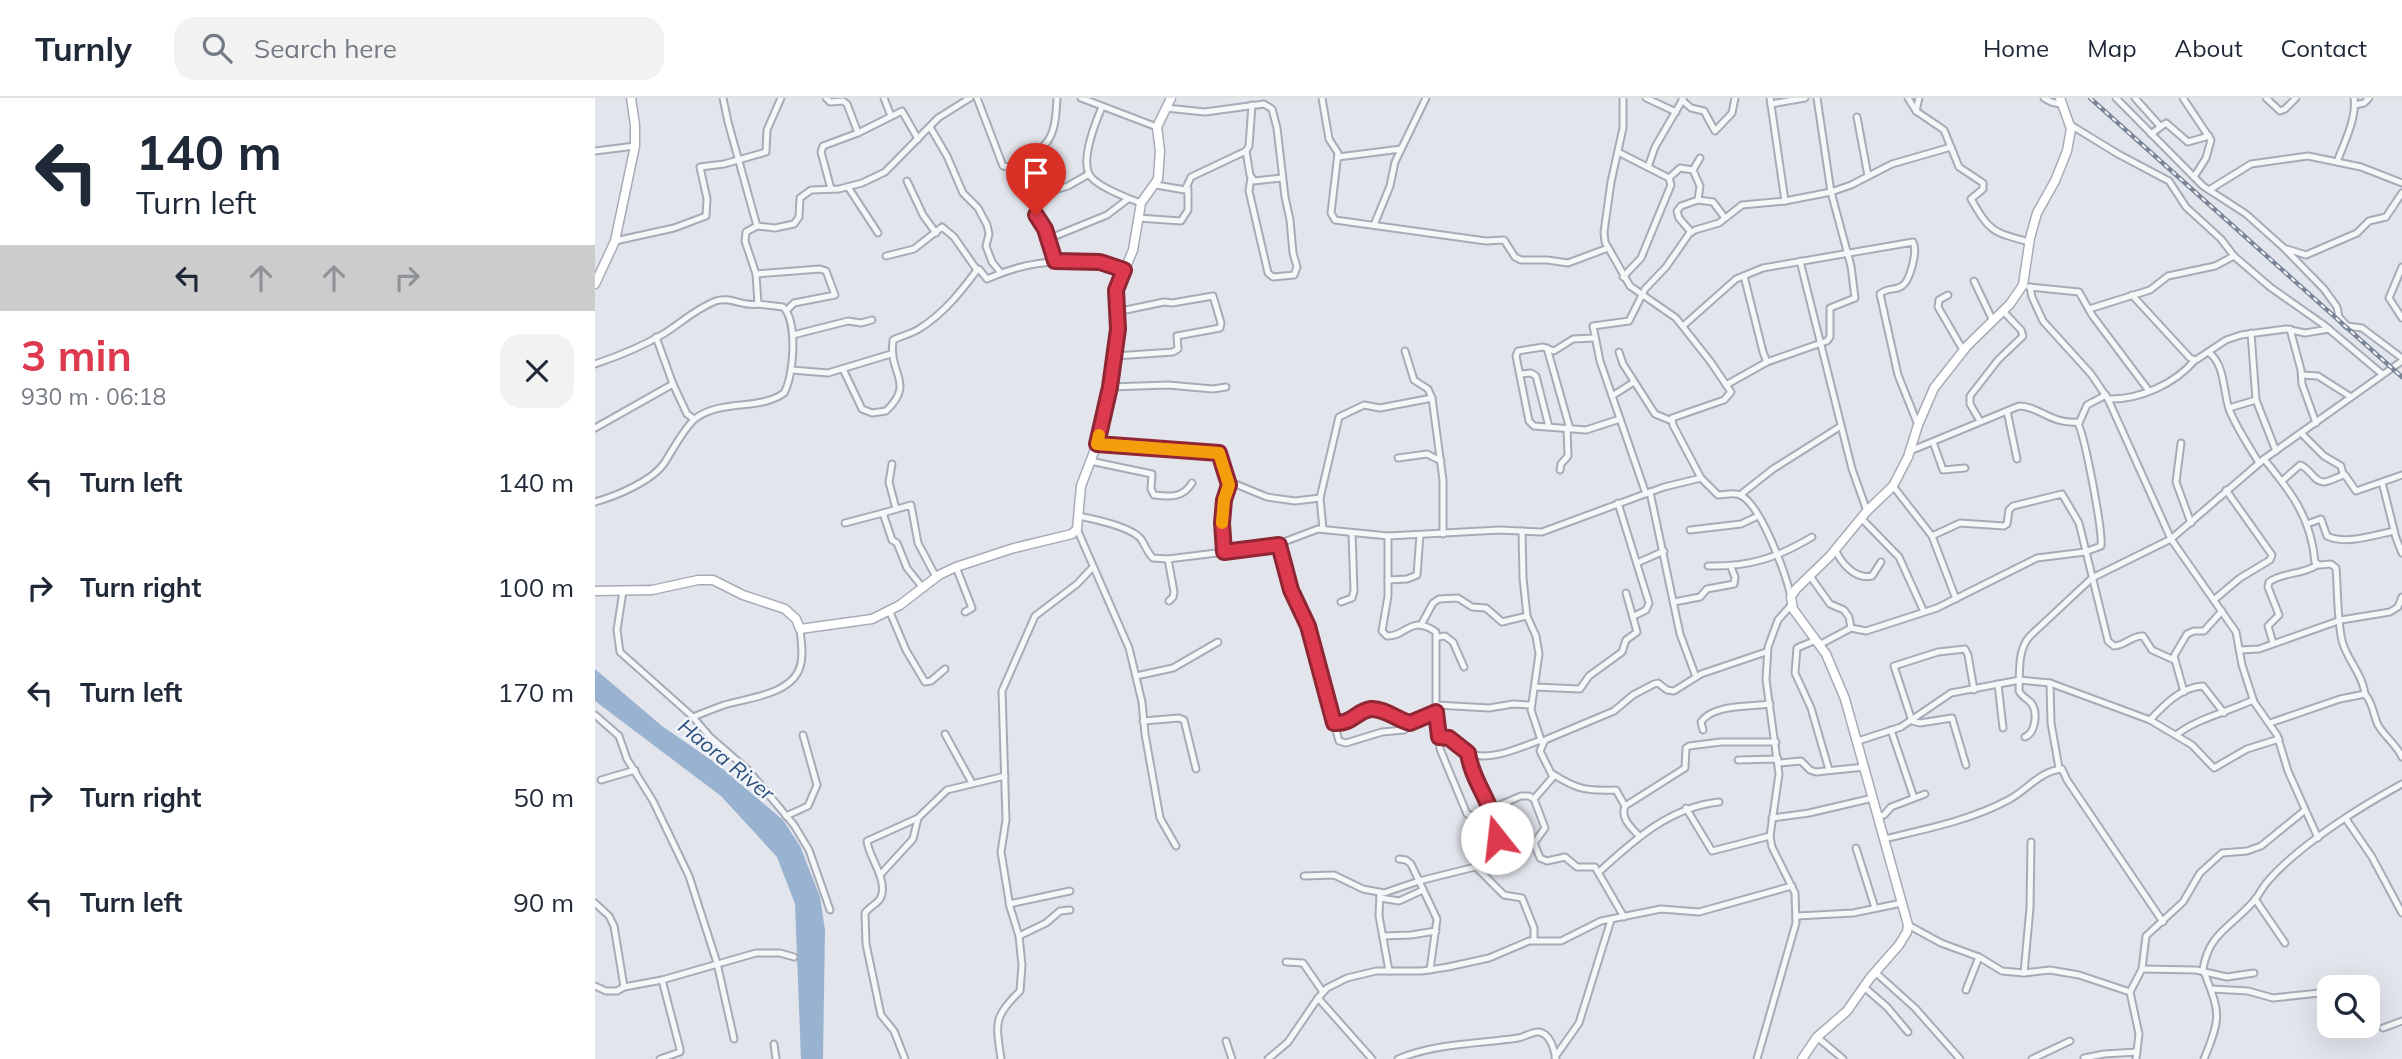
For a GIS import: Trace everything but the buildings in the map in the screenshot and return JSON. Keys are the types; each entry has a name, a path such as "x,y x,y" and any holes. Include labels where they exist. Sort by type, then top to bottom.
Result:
{"street":[{"path":"595,284 615,241 635,146 631,98"},
{"path":"723,98 757,226"},
{"path":"615,241 674,228 706,216 707,199 699,167 740,160 768,151 767,130 781,98"},
{"path":"826,98 830,102 843,101 846,104 858,133"},
{"path":"884,98 891,116"},
{"path":"953,98 956,106"},
{"path":"758,304 756,274 744,236 749,229 794,224 799,217 799,202 803,194 811,190 848,187 885,172 938,118 970,98"},
{"path":"977,98 1003,166 1009,167 1020,164 1048,144 1056,120 1057,98"},
{"path":"1171,98 1157,127 1160,151 1156,185 1141,204 1133,250 1116,290 1118,322 1110,387 1097,444 1081,485 1077,529 1124,636 1136,676 1160,818 1176,846"},
{"path":"1322,98 1329,139 1338,157 1331,207 1332,217 1338,221 1486,241 1504,240 1515,257 1521,260 1569,263 1608,248"},
{"path":"1374,225 1390,186 1395,162 1426,98"},
{"path":"1623,98 1623,128 1604,232 1608,248 1630,286 1657,302 1683,326 1731,392 1728,398 1675,415 1672,421"},
{"path":"1646,98 1676,112"},
{"path":"1648,167 1655,147 1683,99 1691,108 1705,111 1715,131 1732,113 1735,98"},
{"path":"1785,201 1770,101 1805,98"},
{"path":"1726,385 1767,362 1829,340 1829,308 1853,300 1855,295 1851,266 1831,192 1817,98"},
{"path":"1908,98 1916,111 1944,130 1959,167 1983,183 1983,189 1971,199 1986,225 1999,234 2029,242"},
{"path":"1916,111 1919,98"},
{"path":"2044,98 2051,102 2060,100 2071,129 2066,156 2040,206 2029,242 2026,286 2043,321 2091,374 2107,397 2171,539 2237,632 2241,661 2253,699 2279,739 2288,771 2318,838"},
{"path":"2025,737 2033,730 2033,709 2019,694 2021,652 2026,640 2092,578 2171,539 2261,461 2402,359 2362,328 2347,326 2324,289 2284,248 2246,214 2209,190 2116,98"},
{"path":"2135,98 2161,126"},
{"path":"2183,98 2210,136 2211,143 2206,158 2195,177"},
{"path":"2266,98 2276,110 2283,111 2296,98"},
{"path":"2337,162 2354,102 2364,103 2369,98"},
{"path":"1084,99 1157,127"},
{"path":"1166,108 1205,112 1266,104 1272,108 1298,271 1291,276 1273,277 1266,269 1249,191 1251,178 1246,151"},
{"path":"1138,218 1181,221 1188,210 1191,177 1246,151 1249,146 1252,105"},
{"path":"1102,107 1091,134 1087,162 1089,174 1093,180 1141,204"},
{"path":"831,190 821,152 823,146 858,133 902,111 918,139"},
{"path":"1857,117 1868,176"},
{"path":"2069,124 2172,183 2186,207 2221,239 2234,256 2270,287 2329,329 2382,374"},
{"path":"2151,134 2161,126 2169,124 2188,142 2210,136"},
{"path":"930,127 964,193 978,208 987,225 989,234 986,246 992,262 1001,273"},
{"path":"595,151 635,146"},
{"path":"1696,677 1682,641 1664,551 1648,493 1612,396 1593,326 1629,321 1643,294 1691,232 1719,223 1742,205 1785,201 1831,192 1892,164 1951,148"},
{"path":"1338,157 1401,149"},
{"path":"1618,152 1668,178"},
{"path":"2209,190 2244,167 2257,162 2308,156 2367,169 2402,183"},
{"path":"1693,170 1700,158"},
{"path":"1020,164 1036,215 1055,261"},
{"path":"1668,178 1680,168 1693,170"},
{"path":"1693,170 1700,186 1699,201"},
{"path":"1031,197 1068,186 1089,174"},
{"path":"1251,178 1257,181 1282,178"},
{"path":"1623,277 1641,258 1650,241 1670,189 1668,178"},
{"path":"907,181 923,215 936,233"},
{"path":"1156,185 1188,189"},
{"path":"848,187 878,233"},
{"path":"2284,248 2306,255 2353,235 2369,221 2386,217 2402,193"},
{"path":"1048,239 1107,215 1128,199"},
{"path":"1691,232 1679,218 1677,211 1681,206 1699,201 1713,202 1725,218"},
{"path":"2394,207 2402,208"},
{"path":"886,256 914,249 941,227 948,229 977,270 987,279 1026,265 1055,261 1100,262 1124,270"},
{"path":"1683,326 1729,285 1744,276 1772,266 1913,242 1916,253 1903,285 1884,290 1880,294 1898,375 1918,425"},
{"path":"2089,309 2154,288 2168,276 2215,266 2234,256"},
{"path":"1800,261 1864,514 1899,557 1924,612"},
{"path":"2402,267 2389,298 2402,318"},
{"path":"756,274 820,269 826,271 835,295 794,303 787,310"},
{"path":"843,369 862,408 871,413 883,413 896,402 901,392 891,354 893,340 918,330 934,318 962,293 977,270"},
{"path":"1744,276 1767,362"},
{"path":"1974,281 1993,321"},
{"path":"2026,286 2079,292 2149,391"},
{"path":"1757,1059 1792,943 1797,916 1793,886 1772,847 1770,836 1779,785 1779,761 1766,680 1766,652 1778,620 1810,576 1864,514 1893,486 1910,451 1934,388 1963,351 2026,286"},
{"path":"1948,295 1939,300 1938,307 1963,351"},
{"path":"2132,295 2190,358 2196,360"},
{"path":"1115,355 1173,352 1178,349 1177,336 1220,328 1221,323 1213,296 1116,312"},
{"path":"595,364 625,353 694,312 720,300 743,305 783,307 787,310 793,335 792,370 788,388 778,398 717,409 694,419 658,470 628,490 595,502"},
{"path":"1980,421 1970,396 1998,360 2023,336 2021,330 2003,312"},
{"path":"793,335 848,321 859,323 872,320"},
{"path":"1829,770 1813,713 1794,668 1797,648 1851,628 1866,631 1924,612 2037,558 2098,548 2102,539 2079,423 2087,405 2107,397 2149,391 2179,376 2196,360 2226,340 2251,333 2290,329 2305,333 2329,329"},
{"path":"2290,329 2302,384 2316,423"},
{"path":"2251,333 2256,400 2276,450"},
{"path":"656,337 673,384 687,414 694,419"},
{"path":"1595,338 1573,339 1554,351 1547,348 1518,351 1516,356 1529,421 1534,425 1586,430 1620,419"},
{"path":"1547,348 1568,428 1568,456 1561,464 1560,470"},
{"path":"1405,351 1414,380 1428,389 1432,398 1441,461 1443,534"},
{"path":"1619,352 1623,364 1655,414 1672,421 1701,478 1718,495 1740,495 1773,469 1841,426"},
{"path":"2208,352 2213,356 2225,384 2229,408 2261,461 2294,496 2307,524 2317,565"},
{"path":"792,370 828,373 891,354"},
{"path":"1520,374 1531,373 1536,376 1549,427"},
{"path":"2302,375 2318,376 2351,397"},
{"path":"1612,396 1634,382"},
{"path":"595,428 673,384"},
{"path":"1110,387 1226,387"},
{"path":"1323,529 1320,498 1339,417 1364,405 1380,408 1432,398"},
{"path":"2229,408 2256,400"},
{"path":"1910,451 2023,406 2061,423 2079,423"},
{"path":"2007,411 2017,460"},
{"path":"2301,433 2324,456 2341,466 2343,474 2356,491 2402,475"},
{"path":"1933,442 1943,470 1965,468"},
{"path":"2181,443 2176,482 2191,523"},
{"path":"1097,444 1216,451 1221,455 1228,481 1221,528 1224,552"},
{"path":"1398,458 1427,454 1441,461"},
{"path":"1089,461 1153,474 1151,489 1154,495 1182,495 1192,483"},
{"path":"892,464 889,482 896,509"},
{"path":"2282,481 2300,466 2306,467 2322,482 2343,474"},
{"path":"1078,516 1094,519 1133,534 1141,539 1150,555 1156,559 1168,559 1279,545 1314,530 1323,529 1388,536 1500,530 1546,531 1618,503 1701,478"},
{"path":"1228,481 1267,497 1295,501 1320,498"},
{"path":"2382,482 2402,553"},
{"path":"1893,486 1932,536 1956,599"},
{"path":"2215,599 2270,560 2272,555 2226,490"},
{"path":"1932,536 1959,523 2004,526 2013,506 2062,494 2079,523 2111,645 2123,645 2140,635 2152,650 2174,660"},
{"path":"1740,495 1758,516 1785,572 1795,613 1826,654 1845,699 1908,925 1899,945 1875,972 1844,1015 1817,1037 1803,1059"},
{"path":"1618,503 1649,603 1646,610 1634,616"},
{"path":"845,523 911,505 918,543 936,577"},
{"path":"883,513 892,540 897,542 907,568 923,588"},
{"path":"1690,530 1741,524 1758,516"},
{"path":"2307,524 2321,519 2327,536 2334,539 2366,537 2394,531"},
{"path":"800,629 872,618 900,605 936,577 956,567 1014,548 1068,536 1077,529"},
{"path":"1522,531 1527,616 1536,636 1539,654 1530,705 1542,742 1541,755 1553,774 1574,787 1616,790 1625,806"},
{"path":"2311,537 2326,532"},
{"path":"1341,603 1352,598 1354,591 1352,533"},
{"path":"1388,580 1407,579 1417,575 1420,535"},
{"path":"1388,536 1388,596 1382,620 1384,635 1391,637 1410,626 1421,625 1433,629 1438,637 1436,712 1439,737 1443,756 1467,814 1474,816 1521,796 1534,799 1545,828 1534,843 1540,858 1547,862 1565,857 1577,867 1591,865 1599,871 1624,917"},
{"path":"1708,566 1731,567 1778,556 1812,537"},
{"path":"1279,545 1291,590 1308,626 1339,741 1346,743 1382,732 1404,730 1410,723 1436,712"},
{"path":"1835,549 1842,564 1864,577 1872,576 1881,562"},
{"path":"1637,563 1664,551"},
{"path":"1168,559 1174,592 1169,601"},
{"path":"2273,643 2268,626 2279,615 2268,587 2269,582 2317,565 2331,564 2336,568 2342,641 2363,684 2365,694 2371,701 2378,724 2402,757"},
{"path":"956,567 972,608 965,612"},
{"path":"1674,603 1700,597 1707,589 1734,584 1731,567"},
{"path":"1001,1059 998,1019 1001,1010 1020,991 1021,986 1019,936 1009,904 1000,846 1006,820 1002,697 1004,685 1035,616 1077,584 1092,568"},
{"path":"1810,576 1830,604 1844,610 1849,617 1851,628"},
{"path":"595,592 652,590 684,582 713,580 743,595 785,609 796,619 802,650 800,668 786,684 766,694 693,717"},
{"path":"623,591 617,630 619,652 748,770 786,816 809,850 830,910"},
{"path":"1535,687 1580,689 1589,676 1622,652 1626,640 1637,632 1626,593"},
{"path":"2240,650 2259,649 2341,620 2399,610 2402,597"},
{"path":"1421,625 1433,603 1439,599 1458,598 1472,607 1486,608 1501,622 1512,622 1527,616"},
{"path":"889,610 906,650 926,682 945,669"},
{"path":"2184,692 2174,660 2187,634 2204,631 2223,611"},
{"path":"1438,637 1445,636 1453,642 1464,667"},
{"path":"1136,676 1173,668 1218,642"},
{"path":"1912,721 1894,669 1896,664 1938,652 1965,649 1974,690"},
{"path":"1439,737 1449,738 1468,753 1494,756 1542,742 1614,711 1633,695 1654,684 1658,683 1667,690 1674,691 1696,677 1766,652"},
{"path":"1858,741 1912,721 1947,695 2019,680 2050,682 2150,720 2197,749 2216,768 2247,749 2279,739"},
{"path":"2050,682 2051,723 2059,768 2063,770 2065,778 2162,922"},
{"path":"1998,684 2003,728"},
{"path":"2150,720 2167,702 2184,692 2203,686 2224,713"},
{"path":"2270,723 2340,699 2365,694"},
{"path":"2176,735 2191,725 2253,699"},
{"path":"1436,705 1489,708 1513,704 1530,705"},
{"path":"1703,730 1703,718 1713,712 1770,704"},
{"path":"1334,723 1348,722 1363,712 1376,709 1410,723"},
{"path":"595,715 619,736 689,876 717,963 734,1039"},
{"path":"1143,721 1179,718 1184,720 1196,769"},
{"path":"1912,721 1920,723 1952,718 1966,765"},
{"path":"1891,730 1914,799"},
{"path":"945,734 972,783"},
{"path":"786,816 808,806 817,785 803,735"},
{"path":"1639,836 1625,820 1625,806 1685,768 1686,748 1721,742 1776,742"},
{"path":"1380,896 1419,881 1477,868 1497,838 1497,830 1489,809 1471,770 1468,753"},
{"path":"1738,760 1801,761 1812,771 1865,767"},
{"path":"1884,839 1977,813 2011,799 2041,776 2059,768"},
{"path":"601,780 635,771"},
{"path":"1534,799 1553,774"},
{"path":"905,1059 894,1031 881,1015 866,944 865,913 881,897 880,875 867,841 918,818 947,790 1005,776"},
{"path":"2204,1059 2218,1017 2204,972 2206,956 2213,940 2255,899 2270,878 2318,838 2402,783"},
{"path":"1878,817 1891,807 1925,794"},
{"path":"1772,818 1809,813 1873,798"},
{"path":"1599,871 1639,836 1686,808 1719,802"},
{"path":"1686,808 1712,851 1770,836"},
{"path":"2084,1058 2104,1054 2136,1055 2138,1025 2130,992 2142,969 2146,936 2183,902 2200,873 2222,853 2247,851 2261,846 2304,811"},
{"path":"880,875 912,839 918,818"},
{"path":"2346,819 2372,857 2402,913"},
{"path":"2024,974 2030,908 2031,842"},
{"path":"1856,848 1875,908"},
{"path":"1399,859 1408,861 1437,919 1430,970"},
{"path":"1477,868 1501,893 1522,898 1534,928 1534,940"},
{"path":"1304,876 1334,876 1380,896 1399,901 1423,890"},
{"path":"1268,1059 1288,1042 1323,992 1347,978 1376,971 1430,970 1489,958 1534,940 1557,942 1593,924 1661,909 1692,912 1706,910 1793,886"},
{"path":"1009,904 1070,891"},
{"path":"1380,896 1379,916 1389,971"},
{"path":"2255,899 2285,943"},
{"path":"595,903 612,920 624,987"},
{"path":"1797,916 1835,915 1902,903"},
{"path":"1019,936 1046,923 1060,911 1070,910"},
{"path":"1556,1058 1579,1023 1611,920"},
{"path":"1908,925 1941,943 1979,957 2002,971 2024,974 2050,970 2101,980 2126,993 2130,992"},
{"path":"1383,936 1436,931"},
{"path":"595,986 606,991 617,990 767,952 795,957"},
{"path":"1966,990 1979,957"},
{"path":"1286,962 1303,963 1323,992"},
{"path":"2142,969 2227,976 2254,973"},
{"path":"1875,972 1916,1008 1960,1059"},
{"path":"660,1059 674,1056 680,1049 662,980"},
{"path":"1864,986 1887,1007 1908,1032"},
{"path":"2211,989 2248,991 2273,998 2317,993"},
{"path":"1318,998 1372,1059"},
{"path":"2383,1028 2402,1021"},
{"path":"1398,1059 1439,1046 1519,1038 1539,1032 1548,1038 1556,1058"},
{"path":"1817,1037 1843,1059"},
{"path":"1226,1041 1232,1059"},
{"path":"2032,1059 2070,1041"},
{"path":"774,1044 776,1059"}],"water":[{"path":"595,669 662,726 717,764 783,820 800,846 820,897 825,930 823,1059 801,1059 795,904 777,857 721,796 595,701"}],"railway":[{"path":"2090,98 2402,377"}],"slow traffic":[{"path":"1099,435 1097,444 1219,453 1229,485 1224,500 1222,523"}],"route":[{"path":"1036,215 1045,229 1055,261 1100,262 1124,270 1116,290 1118,329 1115,355 1097,444 1219,453 1229,485 1224,500 1221,528 1224,552 1279,545 1291,590 1308,626 1334,723 1348,722 1370,709 1410,723 1436,712 1439,737 1449,738 1462,751 1468,753 1471,770 1489,809 1497,830 1497,838"}],"water label":[{"name":"Haora River","path":"726,760"}]}
